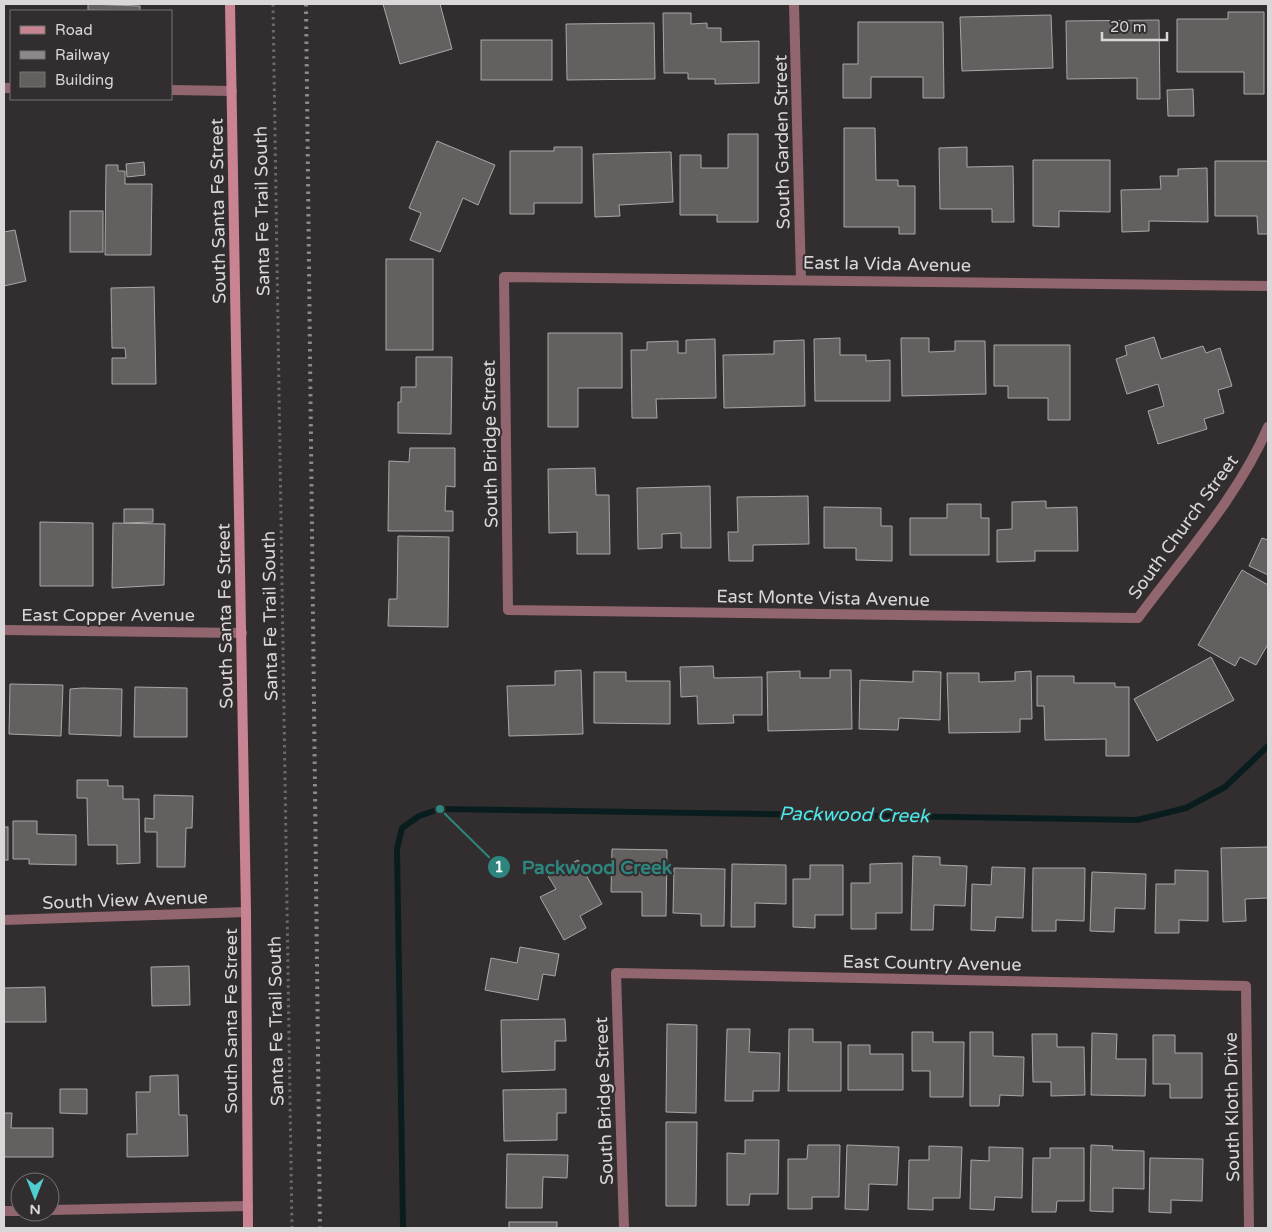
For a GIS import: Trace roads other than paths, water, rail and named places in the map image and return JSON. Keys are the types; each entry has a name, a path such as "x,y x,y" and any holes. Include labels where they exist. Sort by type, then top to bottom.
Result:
{"street":[{"name":"South Santa Fe Street","path":"230,4 242,632 248,1228"},
{"name":"South Garden Street","path":"794,4 801,280"},
{"path":"172,90 232,91"},
{"name":"East la Vida Avenue","path":"504,277 1268,286"},
{"name":"South Bridge Street","path":"504,277 508,610"},
{"name":"South Church Street","path":"1138,618 1231,494 1261,444 1268,427"},
{"name":"East Monte Vista Avenue","path":"508,610 1138,618"},
{"name":"East Copper Avenue","path":"4,630 242,632"},
{"name":"South View Avenue","path":"4,920 246,912"},
{"name":"South Bridge Street","path":"616,973 624,1228"},
{"name":"East Country Avenue","path":"616,973 1246,986"},
{"name":"South Kloth Drive","path":"1246,986 1249,1228"},
{"path":"60,1210 248,1206"}],"waterway":[{"name":"Packwood Creek","path":"403,1228 397,849 402,828 419,816 440,809 1137,820 1186,808 1225,787 1268,746"}],"railway":[{"path":"306,4 320,1228"}],"place":[{"name":"Packwood Creek","path":"440,809"}]}
